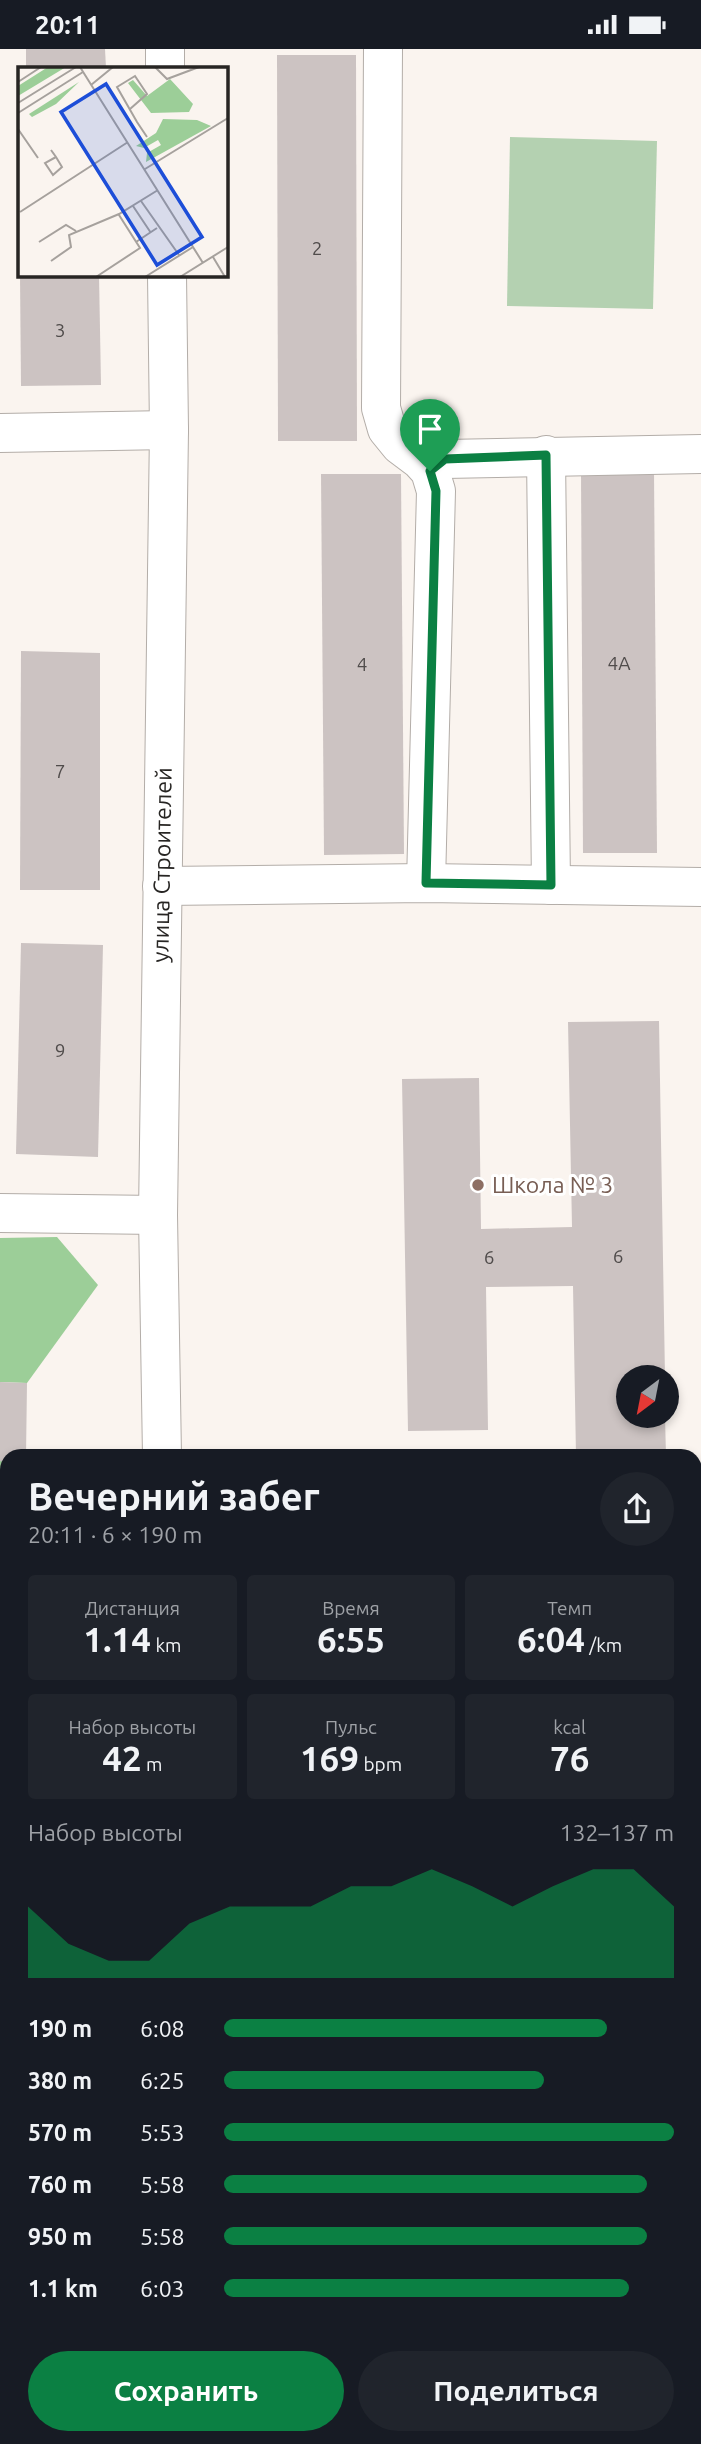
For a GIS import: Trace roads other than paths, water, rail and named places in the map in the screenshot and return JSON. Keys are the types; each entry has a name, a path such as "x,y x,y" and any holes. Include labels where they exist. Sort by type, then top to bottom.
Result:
{"street":[{"path":"165,49 165,67"},
{"path":"383,49 381,408 387,429 400,445 430,471 436,491 426,883"},
{"name":"улица Строителей","path":"162,1449 158,1215 169,430 167,277"},
{"path":"0,433 169,430"},
{"path":"430,471 445,459 701,454"},
{"path":"546,455 551,885"},
{"path":"162,886 426,883 701,887"},
{"path":"0,1213 158,1215"}],"place":[{"name":"Школа № 3","path":"478,1185"}]}
